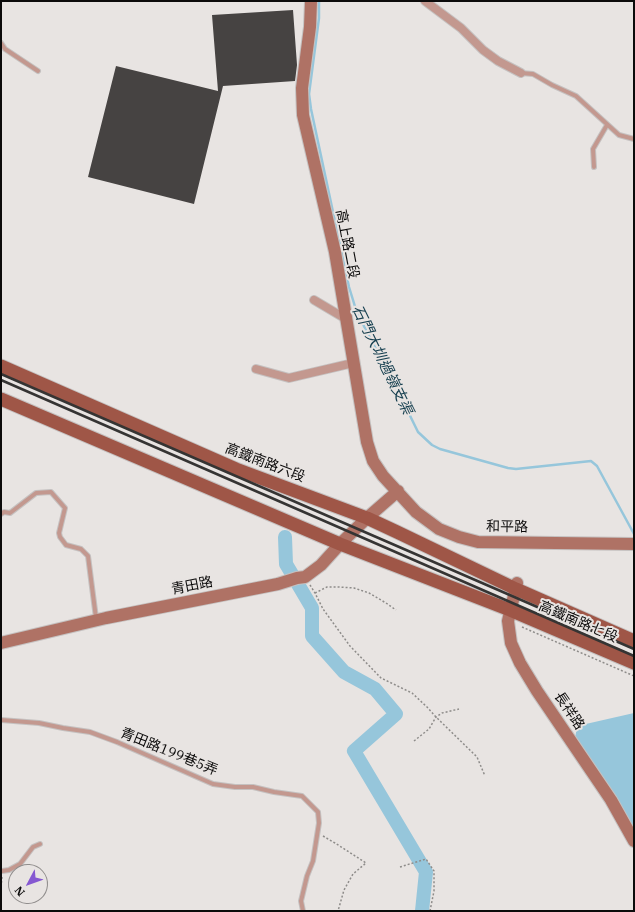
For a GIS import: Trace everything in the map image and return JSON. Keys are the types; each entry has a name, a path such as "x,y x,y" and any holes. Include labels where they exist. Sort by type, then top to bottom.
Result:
{"main road":[{"name":"高鐵南路六段","path":"1,366 229,466 367,518 517,586"},
{"path":"1,398 340,544 510,610"},
{"name":"高鐵南路七段","path":"517,586 634,641"},
{"name":"高鐵南路七段","path":"510,610 634,663"}],"street":[{"name":"高上路二段","path":"311,1 310,27 302,88 303,114 335,252 367,442 373,461 383,476 398,491"},
{"path":"425,1 461,28 483,50 498,61 521,73"},
{"path":"314,300 346,319"},
{"path":"256,369 289,378 353,363"},
{"path":"367,518 398,491"},
{"name":"和平路","path":"398,491 416,512 439,529 459,537 478,542 634,544"},
{"name":"青田路","path":"1,643 96,621 297,579 320,565 367,518"},
{"name":"長祥路","path":"517,586 508,621 511,643 520,663 537,691 611,800 634,841"}],"lane":[{"path":"1,43 5,49 38,71"},
{"path":"521,73 534,74 552,85 576,96 619,135 634,140"},
{"path":"594,167 593,149 607,125"},
{"path":"1,514 4,512 10,512 36,494 51,492 65,508 59,533 60,536 66,545 81,549 88,556 96,621"},
{"name":"青田路199巷5弄","path":"1,720 39,723 90,732 117,742 213,784 235,787 253,787 302,796 318,812 318,833 313,861 307,876 301,901 303,911"},
{"path":"20,864 33,847 40,844"},
{"path":"2,871 8,870"}],"path":[{"path":"297,579 315,592 323,609 335,626 350,646 370,667 381,678 412,693 427,707 477,757 485,776"},
{"path":"315,592 327,587 354,588 369,593 396,610"},
{"path":"414,741 429,728 436,717 442,713 459,709"},
{"path":"318,833 335,842 366,863 353,874 344,890 338,911"},
{"path":"400,867 426,859 434,871 434,891 430,911"},
{"path":"1,887 2,871"}],"water":[{"path":"634,713 634,831 575,739 577,726"}],"building":[{"path":"293,10 297,65 295,81 223,86 194,204 88,177 116,66 218,91 212,15"}],"waterway":[{"name":"石門大圳過嶺支渠","path":"319,1 319,18 309,94 349,287 357,313 418,432 432,445 440,449 508,468 516,469 591,461 597,466 634,534"},
{"path":"285,537 286,564 312,608 312,636 344,672 375,689 396,714 354,751 426,872 422,911"}],"railway":[{"path":"1,374 634,649"},
{"path":"1,380 634,656"}]}
